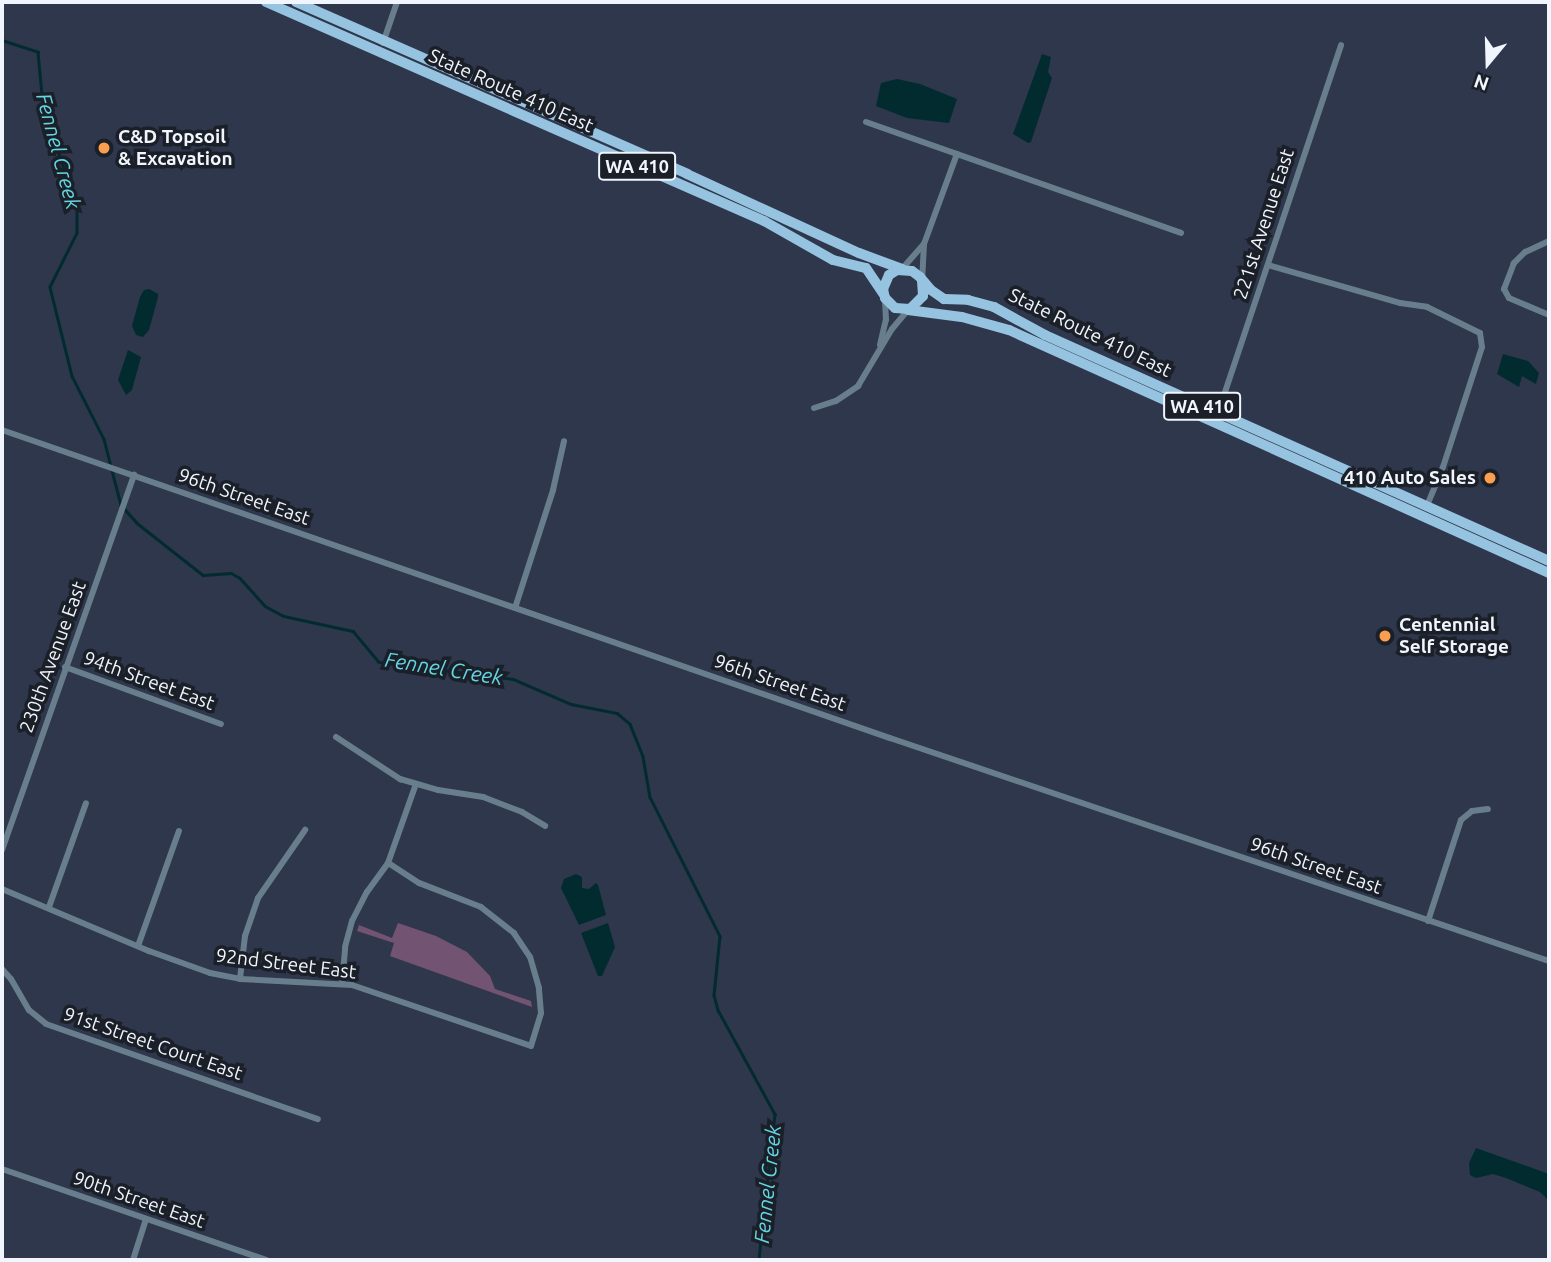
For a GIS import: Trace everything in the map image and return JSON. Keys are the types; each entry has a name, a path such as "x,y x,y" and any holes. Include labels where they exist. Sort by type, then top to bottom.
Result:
{"main road":[{"name":"State Route 410 East","path":"266,2 791,233 833,260 866,268 884,296"},
{"name":"State Route 410 East","path":"296,2 859,253 902,269"},
{"name":"WA 410","path":"902,269 916,273 922,281"},
{"path":"884,296 886,279 902,269"},
{"name":"State Route 410 East","path":"922,281 944,299 968,300 994,307 1045,335 1549,561"},
{"path":"908,310 921,300 922,281"},
{"name":"WA 410","path":"884,296 895,309 908,310"},
{"name":"State Route 410 East","path":"908,310 961,317 1009,330 1549,573"}],"street":[{"path":"378,51 397,2"},
{"name":"221st Avenue East","path":"1218,413 1341,45"},
{"path":"866,122 1181,233"},
{"path":"922,281 924,244 957,154"},
{"path":"1549,241 1525,252 1514,263 1504,289 1509,298 1549,315"},
{"path":"902,269 924,244"},
{"path":"1268,265 1335,286 1427,307 1480,332 1482,347 1443,467 1422,516"},
{"path":"876,357 886,320 884,296"},
{"path":"814,408 836,401 851,392 869,373 892,329 908,310"},
{"name":"96th Street East","path":"2,430 1549,961"},
{"path":"515,608 553,490 564,441"},
{"name":"230th Avenue East","path":"2,850 134,475"},
{"name":"94th Street East","path":"65,667 221,724"},
{"path":"336,737 378,766 416,784 483,797 522,812 545,826"},
{"path":"342,984 345,947 352,921 367,892 387,863 416,784"},
{"path":"49,907 86,803"},
{"path":"1428,920 1461,820 1472,811 1488,809"},
{"path":"240,979 245,936 258,898 305,830"},
{"path":"138,946 179,831"},
{"name":"92nd Street East","path":"2,889 210,973 240,979 342,984 531,1046 541,1013 539,988 530,957 504,923 481,907 419,883 387,863"},
{"name":"91st Street Court East","path":"2,969 12,979 29,1010 46,1024 318,1119"},
{"name":"90th Street East","path":"2,1169 267,1260"},
{"path":"133,1260 146,1219"}],"shaded area":[{"path":"1042,54 1051,57 1048,72 1052,78 1031,142 1028,143 1013,134"},
{"path":"897,79 920,84 957,99 949,123 907,118 876,106 881,83"},
{"path":"149,289 158,294 158,297 149,330 143,337 136,335 132,326 140,297 144,290"},
{"path":"128,350 141,357 132,390 126,395 118,380"},
{"path":"1503,354 1528,361 1539,373 1536,384 1522,376 1519,387 1497,374"},
{"path":"576,874 582,877 582,888 589,889 596,883 598,885 606,915 579,925 561,888 564,879"},
{"path":"398,923 436,936 467,952 490,976 495,989 531,1001 532,1007 390,956 394,943 357,931 359,925 392,938"},
{"path":"608,923 615,947 602,976 598,976 581,933"},
{"path":"1476,1148 1549,1174 1549,1201 1540,1192 1506,1178 1493,1174 1476,1178 1470,1175 1469,1163"}],"waterway":[{"name":"Fennel Creek","path":"2,40 38,52 43,105 77,208 77,233 50,287 72,376 104,439 121,505 137,523 203,575 231,573 240,578 265,606 284,616 353,631 379,662 513,679 571,704 617,713 630,724 643,757 650,797 720,936 714,995 718,1010 775,1114 759,1260"}],"place":[{"name":"C&D Topsoil & Excavation","path":"104,148"},
{"name":"410 Auto Sales","path":"1490,478"},
{"name":"Centennial Self Storage","path":"1385,636"}]}
